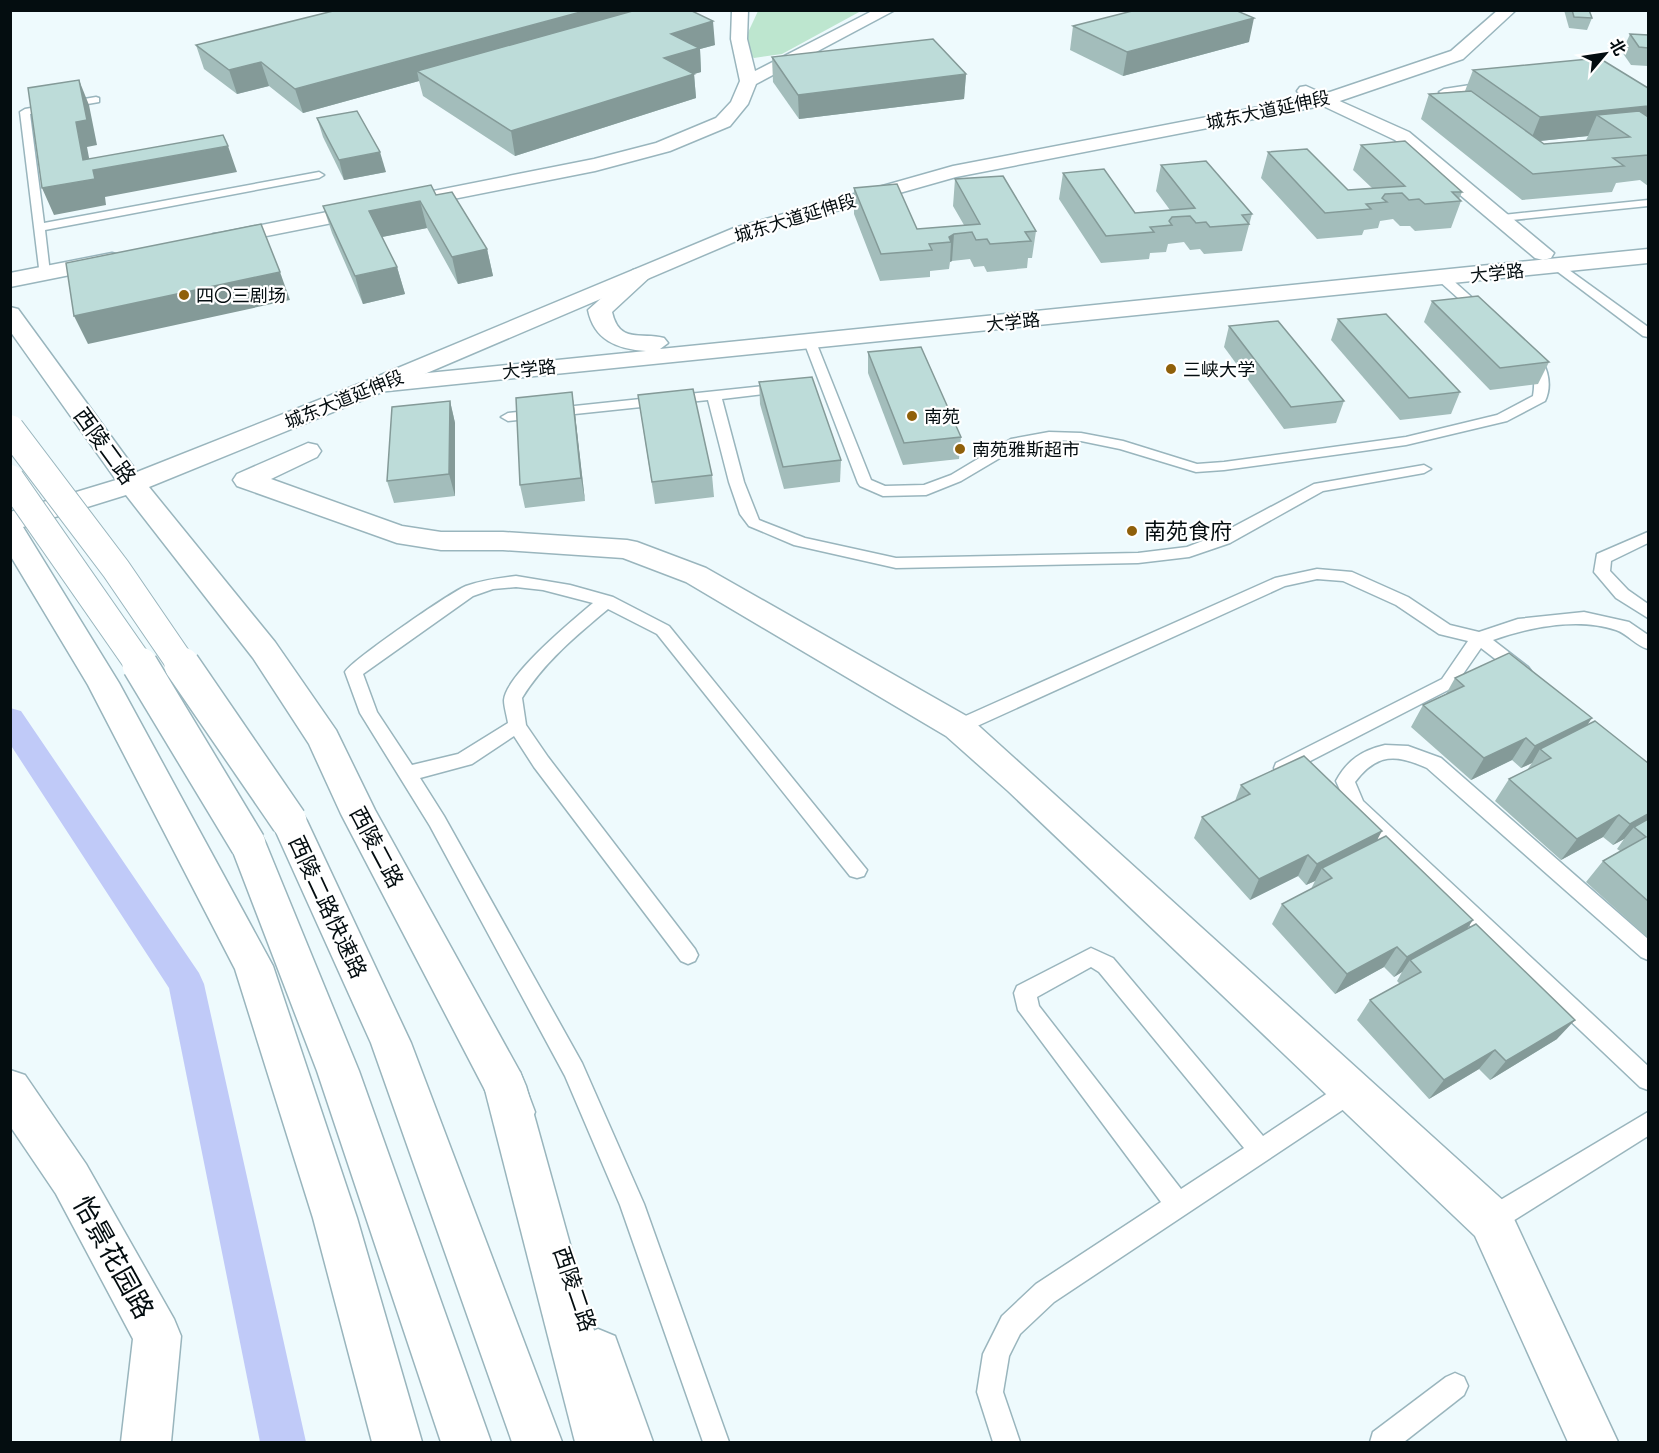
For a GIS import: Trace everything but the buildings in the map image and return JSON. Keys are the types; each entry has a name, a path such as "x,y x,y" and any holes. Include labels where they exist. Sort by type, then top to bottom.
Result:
{"main road":[{"path":"207,241 594,165 663,147 723,122 739,104 749,81 739,39 740,10"},
{"path":"749,81 887,10"},
{"name":"城东大道延伸段","path":"185,441 358,373 722,220 943,159 1316,95 1435,49 1483,10"},
{"name":"城东大道延伸段","path":"131,470 378,385 741,232 953,172 1316,95 1456,55 1508,10"},
{"path":"1316,95 1402,136 1503,218 1550,260"},
{"name":"大学路","path":"378,385 1443,278 1648,242"},
{"name":"大学路","path":"641,275 600,310 601,322 614,338 640,344 1550,260 1648,256"},
{"path":"10,280 125,257"},
{"name":"西陵二路","path":"10,314 131,470 264,650 324,739 359,814 506,1086 628,1443"},
{"name":"西陵二路快速路","path":"10,429 116,569 289,821 391,1043 537,1443"},
{"path":"308,451 247,480 397,534 441,541 503,541 627,549 696,574 958,727 1491,1220 1593,1443"},
{"path":"10,503 131,470"},
{"path":"10,522 131,470"},
{"path":"10,479 131,650 248,844 338,1071 466,1443"},
{"path":"10,530 103,683 254,966 335,1218 397,1443"},
{"path":"506,1086 600,1443"},
{"name":"怡景花园路","path":"10,1089 71,1179 157,1336 146,1443"}],"lane":[{"path":"1473,112 1444,92 1500,84"},
{"path":"44,273 25,112 96,100"},
{"path":"38,228 319,175"},
{"path":"1503,218 1648,203"},
{"path":"1550,260 1648,333"},
{"path":"1443,278 1494,324"},
{"path":"810,342 822,384 865,483 883,491 926,490 956,478 1016,442 1049,436 1081,436 1123,445 1196,468 1406,441 1502,418 1540,398 1543,379 1537,363 1520,348"},
{"path":"508,417 793,387"},
{"path":"714,395 744,505 754,523 775,532 864,559 896,563 1138,558 1189,552 1224,539 1319,487 1424,469"},
{"path":"1648,537 1602,558 1602,572 1622,594 1648,612"},
{"path":"958,727 1281,582 1317,574 1346,576 1402,601 1445,630 1479,638 1535,682"},
{"path":"716,1443 632,1204 574,1070 437,821 369,713 354,672 392,643 472,589 510,581 542,584 607,601 643,617 663,630 857,870"},
{"path":"607,601 559,641 528,674 513,698 517,726 540,762 688,955"},
{"path":"1270,775 1448,684 1479,638 1518,625 1584,618 1623,626 1648,643"},
{"path":"407,773 440,767 465,759 517,726"},
{"path":"1648,951 1434,763 1411,752 1390,750 1357,763 1345,781 1356,806 1648,1080"},
{"path":"1178,1205 1029,1010 1025,993 1091,957 1106,965 1260,1150"},
{"path":"1006,1443 990,1392 996,1354 1011,1325 1045,1293 1351,1091"},
{"path":"1491,1220 1648,1123"},
{"path":"1383,1443 1455,1386"}],"green space":[{"path":"758,11 861,11 782,54 754,58 748,54 745,39"}],"waterway":[{"path":"10,719 186,984 283,1442"}],"place":[{"name":"四〇三剧场","path":"184,295"},
{"name":"三峡大学","path":"1171,369"},
{"name":"南苑","path":"912,416"},
{"name":"南苑雅斯超市","path":"960,449"},
{"name":"南苑食府","path":"1132,531"}]}
